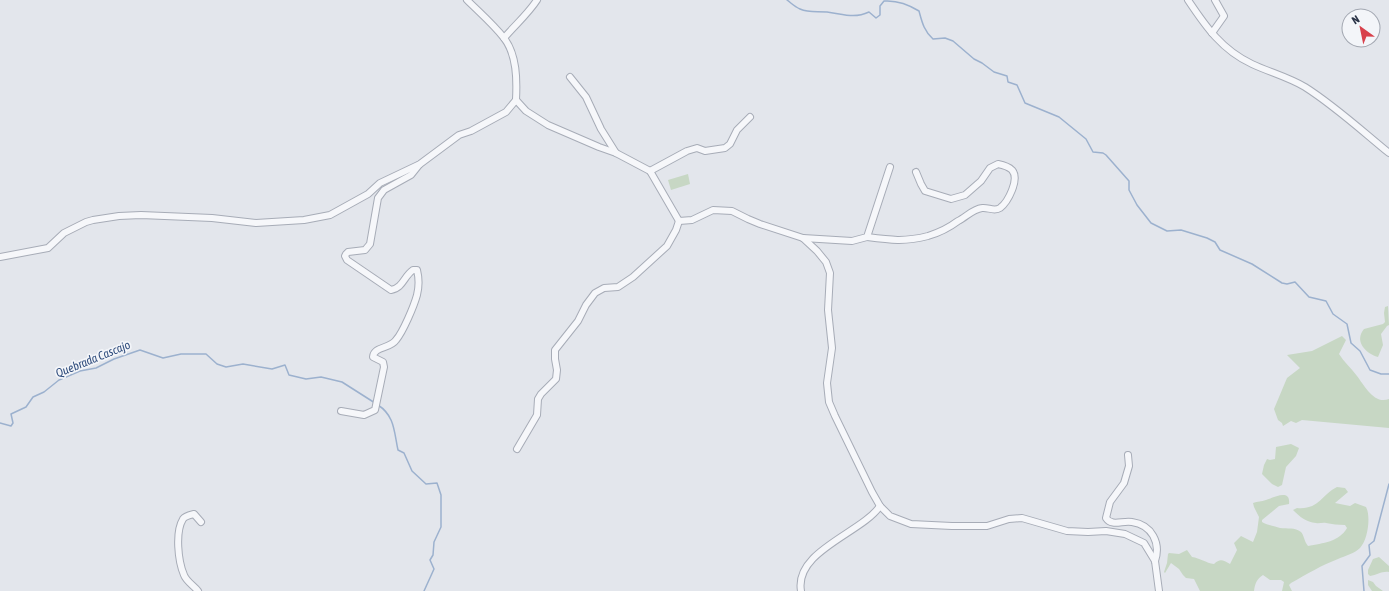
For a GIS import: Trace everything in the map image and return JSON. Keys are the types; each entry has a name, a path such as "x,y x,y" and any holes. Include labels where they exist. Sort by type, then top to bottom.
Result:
{"street":[{"path":"0,256 51,247 64,234 86,222 119,216 141,215 212,218 256,223 304,220 330,215 368,194 380,183 420,164 459,135 471,131 506,112 516,100 517,77 512,53 504,38 467,0"},
{"path":"504,38 521,19 529,13 537,0"},
{"path":"1188,0 1212,33 1227,49 1252,64 1280,75 1304,87 1389,153"},
{"path":"1212,33 1224,16 1215,0"},
{"path":"570,76 586,97 601,129 616,153"},
{"path":"516,100 526,111 548,125 616,153 650,171 679,221 667,246 634,277 618,287 604,288 595,293 586,305 578,321 555,350 557,370 556,379 538,399 537,415 516,449"},
{"path":"650,171 687,151 697,148 706,151 725,148 730,144 737,130 750,118"},
{"path":"341,411 364,415 375,410 384,367 383,362 373,357 373,353 375,350 388,347 396,341 417,294 419,278 417,270 413,270 400,286 391,290 347,260 345,256 348,252 365,250 370,244 378,198 384,190 411,175 420,164"},
{"path":"679,221 692,220 712,210 732,211 754,222 803,238 852,241 867,237 899,241 929,236 957,222 973,211 983,208 995,210 999,208 1011,192 1015,178 1013,171 1007,166 998,164 990,168 981,181 965,195 951,199 925,191 916,172"},
{"path":"867,237 890,167"},
{"path":"803,238 826,262 830,273 828,310 832,348 827,383 829,402 880,506 890,516 911,524 952,526 987,526 1009,519 1022,518 1067,531 1106,531 1120,533 1140,540 1144,543 1155,561"},
{"path":"1128,455 1129,466 1126,477 1110,502 1106,518 1109,522 1129,521 1137,523 1154,535 1158,546 1155,561 1159,591"},
{"path":"801,591 802,578 814,557 874,514 880,506"},
{"path":"198,591 184,577 179,562 178,545 179,530 183,519 188,515 194,514 200,522"}],"green space":[{"path":"688,174 690,184 671,190 668,180"},
{"path":"1388,306 1389,325 1381,334 1383,345 1378,357 1365,350 1362,346 1360,338 1364,329 1383,324 1385,322 1385,307"},
{"path":"1342,336 1346,340 1339,354 1341,357 1374,397 1384,400 1389,399 1389,428 1302,420 1296,423 1291,421 1283,426 1278,420 1274,409 1287,378 1300,368 1287,355 1312,351"},
{"path":"1291,444 1299,448 1296,456 1286,467 1282,485 1278,487 1272,484 1262,474 1264,465 1267,459 1275,459 1276,447"},
{"path":"1337,487 1345,488 1348,492 1335,503 1350,506 1355,503 1366,507 1368,511 1368,528 1363,544 1360,548 1350,554 1332,561 1291,583 1289,585 1292,591 1282,591 1284,582 1281,580 1270,580 1263,575 1259,578 1254,591 1200,591 1194,579 1186,578 1179,569 1171,563 1165,573 1164,572 1169,553 1179,554 1187,550 1192,557 1208,563 1214,564 1222,560 1230,564 1237,550 1234,543 1241,536 1253,542 1257,532 1259,517 1253,503 1281,495 1287,496 1289,499 1289,504 1279,506 1262,520 1262,522 1280,528 1299,530 1308,546 1325,543 1335,539 1344,533 1347,528 1345,525 1309,522 1293,510 1297,508 1310,507"},
{"path":"1379,557 1389,566 1389,572 1370,576 1368,574 1368,570 1373,559"},
{"path":"1368,580 1373,582 1383,591 1372,591 1368,585"}],"waterway":[{"path":"787,0 798,8 807,11 853,16 869,12 876,18 880,15 880,6 884,1 894,1 911,6 919,11 925,30 933,39 945,38 953,41 974,59 994,72 1007,76 1008,82 1017,85 1025,103 1059,117 1086,139 1093,152 1103,153 1106,155 1129,181 1129,190 1137,205 1151,223 1167,231 1181,230 1207,238 1215,242 1220,250 1252,264 1282,283 1287,284 1295,282 1309,297 1326,301 1333,314 1347,324 1351,343 1360,351 1370,370 1381,374 1389,374"},
{"name":"Quebrada Cascajo","path":"0,423 11,426 13,423 11,414 26,407 33,397 44,392 59,380 80,371 96,368 114,359 140,350 163,358 181,354 206,354 217,364 226,367 243,364 272,369 285,365 289,375 306,379 321,377 342,382 375,403"},
{"name":"Quebrada Cascajo","path":"378,405 384,409 391,419 398,450 404,453 412,471 426,484 437,483 441,495 441,527 434,542 433,555 430,560 434,569 424,591"},
{"path":"1364,591 1362,566 1370,555 1369,545 1374,541 1389,484"}]}
